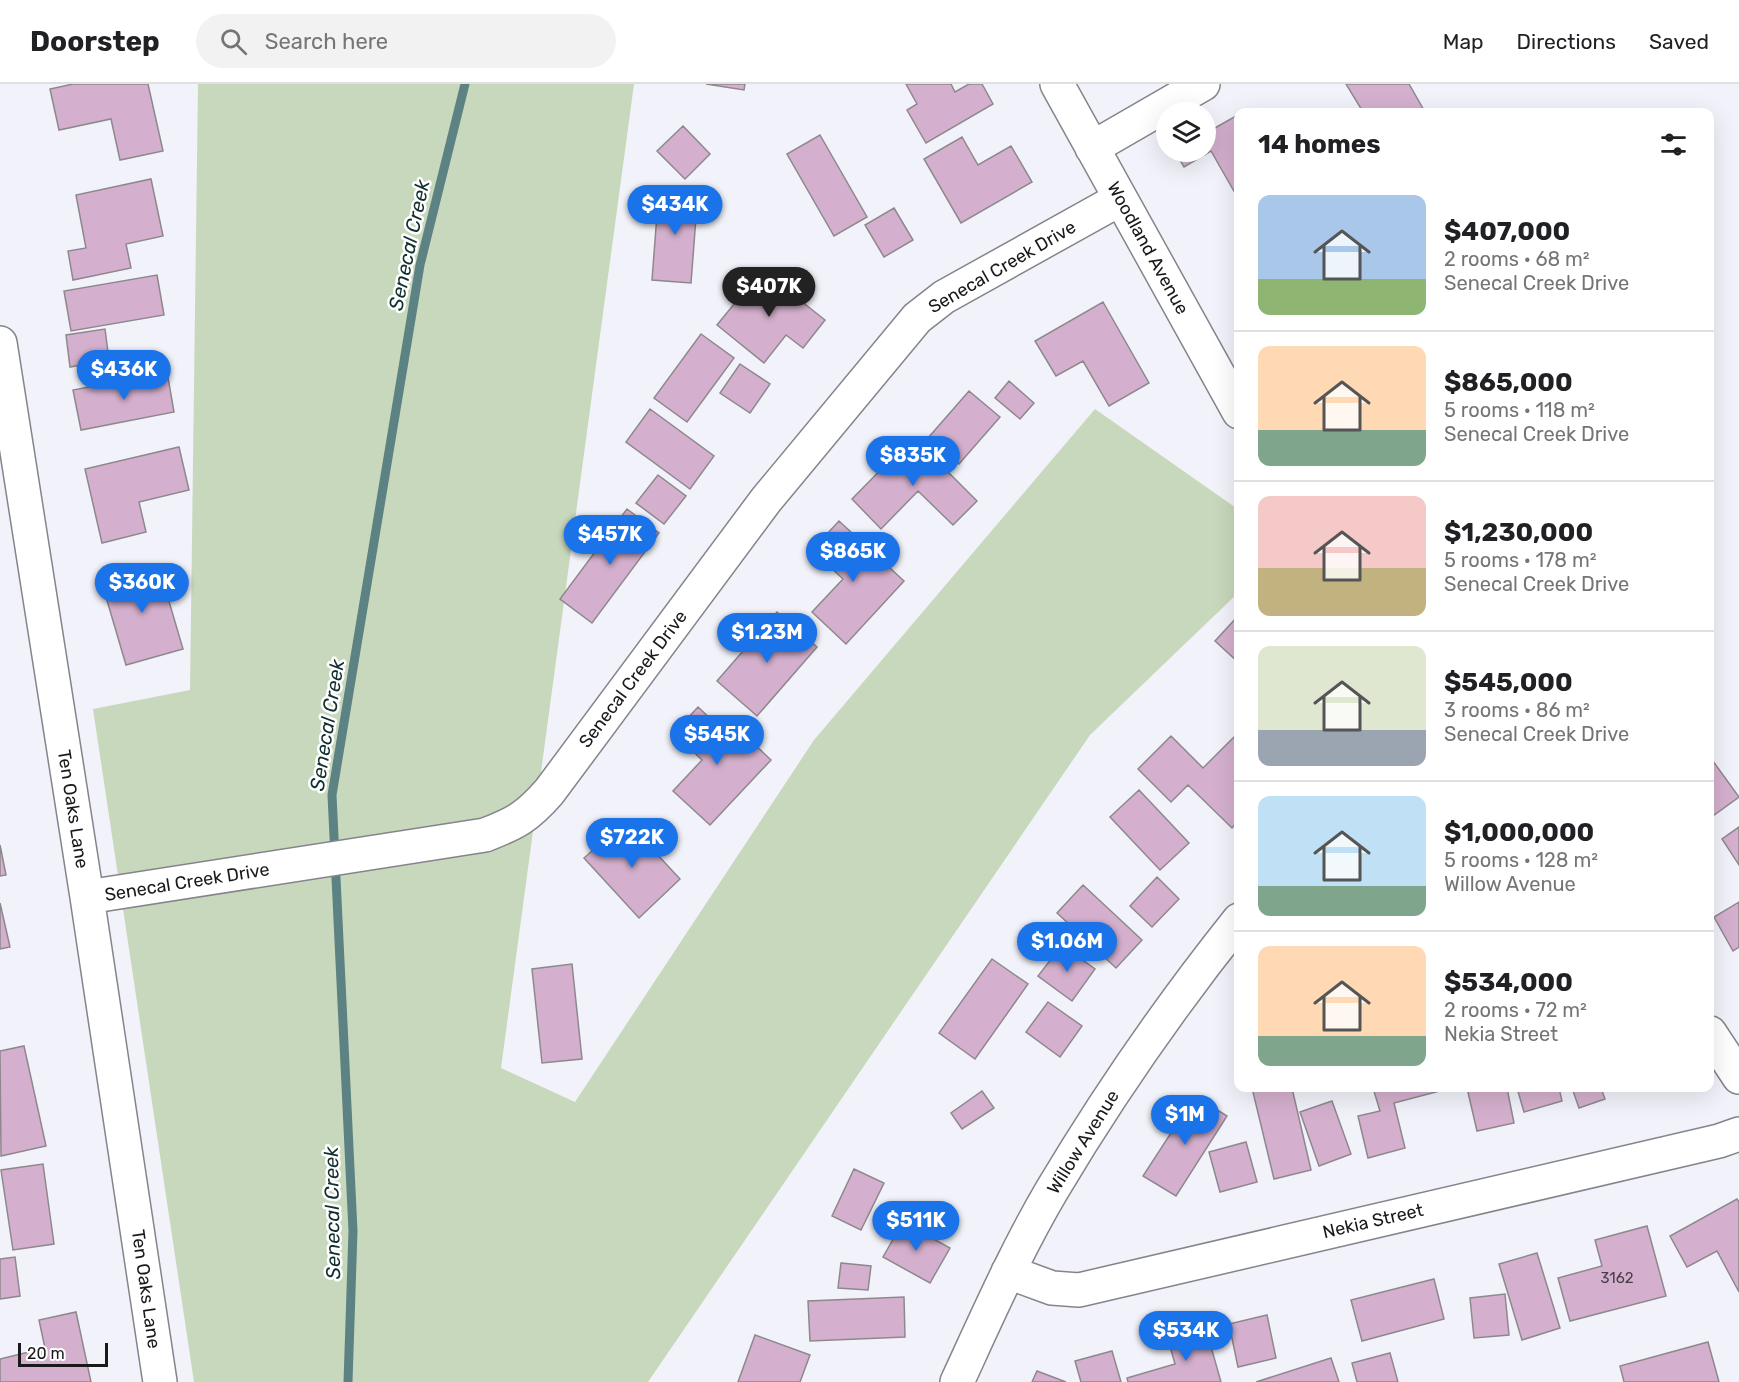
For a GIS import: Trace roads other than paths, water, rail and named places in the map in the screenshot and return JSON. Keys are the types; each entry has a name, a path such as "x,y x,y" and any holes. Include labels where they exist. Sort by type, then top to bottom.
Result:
{"street":[{"name":"Woodland Avenue","path":"1057,84 1234,403"},
{"path":"1092,148 1203,84"},
{"name":"Senecal Creek Drive","path":"87,897 485,835 510,826 530,813 549,792 766,500 917,318 944,297 1120,199"},
{"name":"Ten Oaks Lane","path":"0,343 160,1382"},
{"name":"Willow Avenue","path":"957,1382 1008,1272 1052,1190 1116,1089 1198,970 1234,926"},
{"path":"1714,1039 1739,1077"},
{"name":"Nekia Street","path":"1008,1272 1052,1288 1079,1290 1719,1141 1739,1134"}],"waterway":[{"name":"Senecal Creek","path":"348,1382 353,1231 332,795 420,265 465,84"}]}
